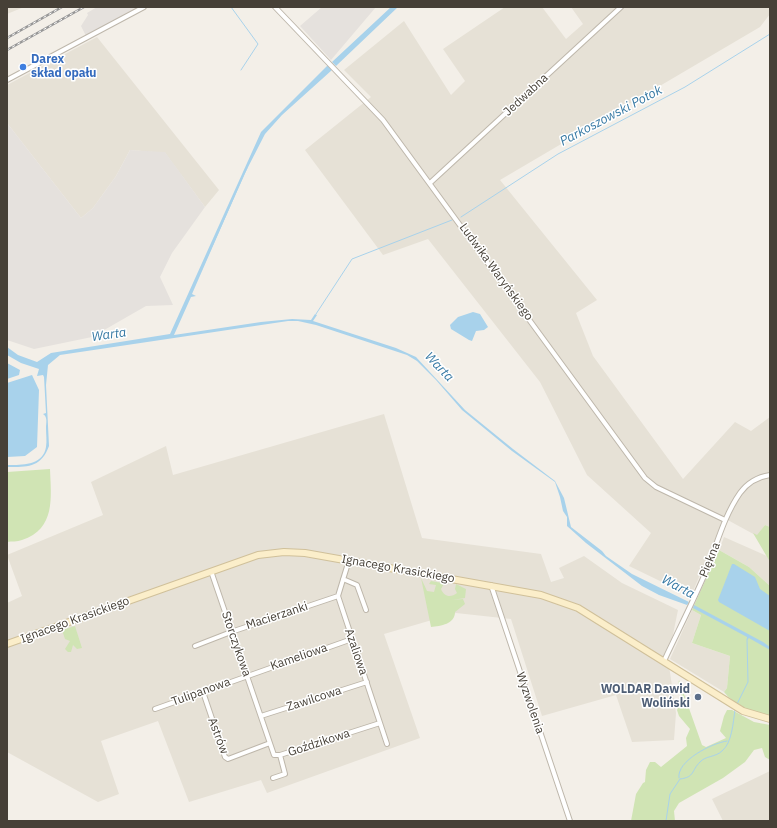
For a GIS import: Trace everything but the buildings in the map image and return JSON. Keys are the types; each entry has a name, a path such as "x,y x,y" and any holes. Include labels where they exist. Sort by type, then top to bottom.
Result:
{"street":[{"path":"7,80 144,7"},
{"name":"Ludwika Waryńskiego","path":"275,7 383,120 645,478 656,487 725,520"},
{"name":"Jedwabna","path":"430,183 621,7"},
{"name":"Piękna","path":"664,661 706,571 725,520 740,493 759,476 770,475"},
{"name":"Ignacego Krasickiego","path":"7,644 258,555 284,552 305,553 542,595 578,608 743,712 770,719"},
{"path":"338,596 349,560"},
{"name":"Storczykowa","path":"211,571 261,716"},
{"path":"343,579 357,586 366,610"},
{"name":"Wyzwolenia","path":"491,585 570,821"},
{"name":"Macierzanki","path":"195,646 231,632 338,596"},
{"name":"Azaliowa","path":"338,596 387,744"},
{"name":"Kameliowa","path":"247,675 352,639"},
{"name":"Tulipanowa","path":"155,709 247,675"},
{"name":"Zawilcowa","path":"261,716 366,682"},
{"name":"Astrów","path":"203,692 223,755 228,759 270,743"},
{"name":"Goździkowa","path":"261,716 274,755 280,755 380,723"},
{"path":"273,778 285,774 280,755"}],"shaded area":[{"path":"7,7 24,7 7,14"},
{"path":"97,7 139,7 86,36 81,26 88,15 87,13"},
{"path":"322,7 376,7 331,60 300,26"},
{"path":"505,7 542,7 566,39 583,24 571,7 770,7 770,14 760,27 500,180 597,300 576,313 593,356 683,479 735,422 751,431 770,417 770,527 765,525 757,536 724,518 691,596 629,566 651,533 587,475 540,382 428,239 383,255 305,150 371,97 344,70 404,21 451,95 465,81 443,49"},
{"path":"97,37 219,190 205,207 165,153 130,150 116,176 93,208 81,218 7,123 7,85"},
{"path":"7,123 81,218 93,208 116,176 130,150 165,152 205,207 172,253 160,277 173,305 146,306 92,337 34,349 7,340"},
{"path":"384,414 422,538 541,554 551,582 564,578 559,568 584,556 622,583 678,610 668,659 676,713 674,740 632,742 616,695 542,716 511,619 456,613 384,634 420,738 267,793 261,780 189,802 158,721 101,741 119,794 98,802 7,752 7,603 22,596 7,555 103,515 91,482 166,446 173,475"},
{"path":"724,537 767,556 770,562 770,586 749,567 719,550"},
{"path":"692,610 701,615 692,643 730,656 727,688 724,692 670,659"},
{"path":"770,771 770,821 723,821 712,799"}],"green space":[{"path":"50,469 51,501 46,520 41,528 33,535 20,541 7,542 7,472"},
{"path":"765,525 770,527 770,562 753,533 757,535"},
{"path":"719,550 749,567 770,586 770,716 757,713 739,705 724,692 727,688 730,656 692,643 701,615 692,610"},
{"path":"421,578 427,591 434,592 436,585 429,584 431,581 442,583 446,580 441,589 444,594 448,596 455,595 457,593 455,589 456,584 466,589 465,598 452,600 463,599 465,604 455,612 453,619 447,624 431,627"},
{"path":"75,626 82,648 77,649 73,645 71,652 68,652 65,649 70,641 65,639 62,630"},
{"path":"679,680 702,745 706,747 726,738 720,731 727,710 732,710 754,722 770,725 770,760 765,757 762,748 754,750 745,762 723,778 679,803 674,811 675,821 631,821 636,794 645,782 646,770 650,762 655,762 661,767 687,746 686,738 690,729 679,716 677,710 682,697 678,685"}],"water":[{"path":"391,7 398,7 336,66 332,62"},
{"path":"328,65 332,70 282,115 265,134 244,175 192,294 196,296 191,297 174,335 261,322 292,319 311,320 315,314 317,315 313,321 396,348 416,357 465,410 555,481 564,498 571,527 602,551 606,556 632,574 689,602 687,605 659,595 642,586 586,543 567,526 567,517 563,511 555,482 512,451 462,410 417,361 407,355 316,325 298,321 288,321 60,355 48,365 46,385 49,446 46,453 42,459 32,465 7,467 7,465 31,463 41,458 46,447 46,418 43,414 46,413 43,375 37,376 39,369 21,363 7,355 7,347 18,355 37,362 51,353 170,334 261,132"},
{"path":"473,312 480,314 488,327 484,330 476,331 472,341 451,329 450,325 458,317"},
{"path":"7,363 20,370 19,375 7,379"},
{"path":"32,375 39,390 37,447 25,456 7,457 7,383"},
{"path":"732,564 755,577 760,589 770,596 770,631 719,602 718,600"},
{"path":"694,605 763,642 770,647 770,650 749,638 747,640 747,637 693,608"}],"waterway":[{"path":"231,7 258,44 241,70"},
{"name":"Parkoszowski Potok","path":"461,217 558,154 685,87 770,34"},
{"path":"201,271 247,168"},
{"name":"Parkoszowski Potok","path":"316,314 352,259 452,220"},
{"path":"737,704 748,682 747,639"},
{"path":"666,821 670,794 680,779 691,775 702,760 720,753 728,743 732,732 735,710"},
{"path":"679,778 683,765 689,759 704,749 727,741"}],"railway":[{"path":"7,38 62,7"},
{"path":"7,50 84,7"}],"place":[{"name":"Darex skład opału","path":"23,67"},
{"name":"WOLDAR Dawid Woliński","path":"698,697"}],"water label":[{"name":"Warta","path":"109,335"},
{"name":"Warta","path":"439,367"},
{"name":"Warta","path":"678,587"}]}
